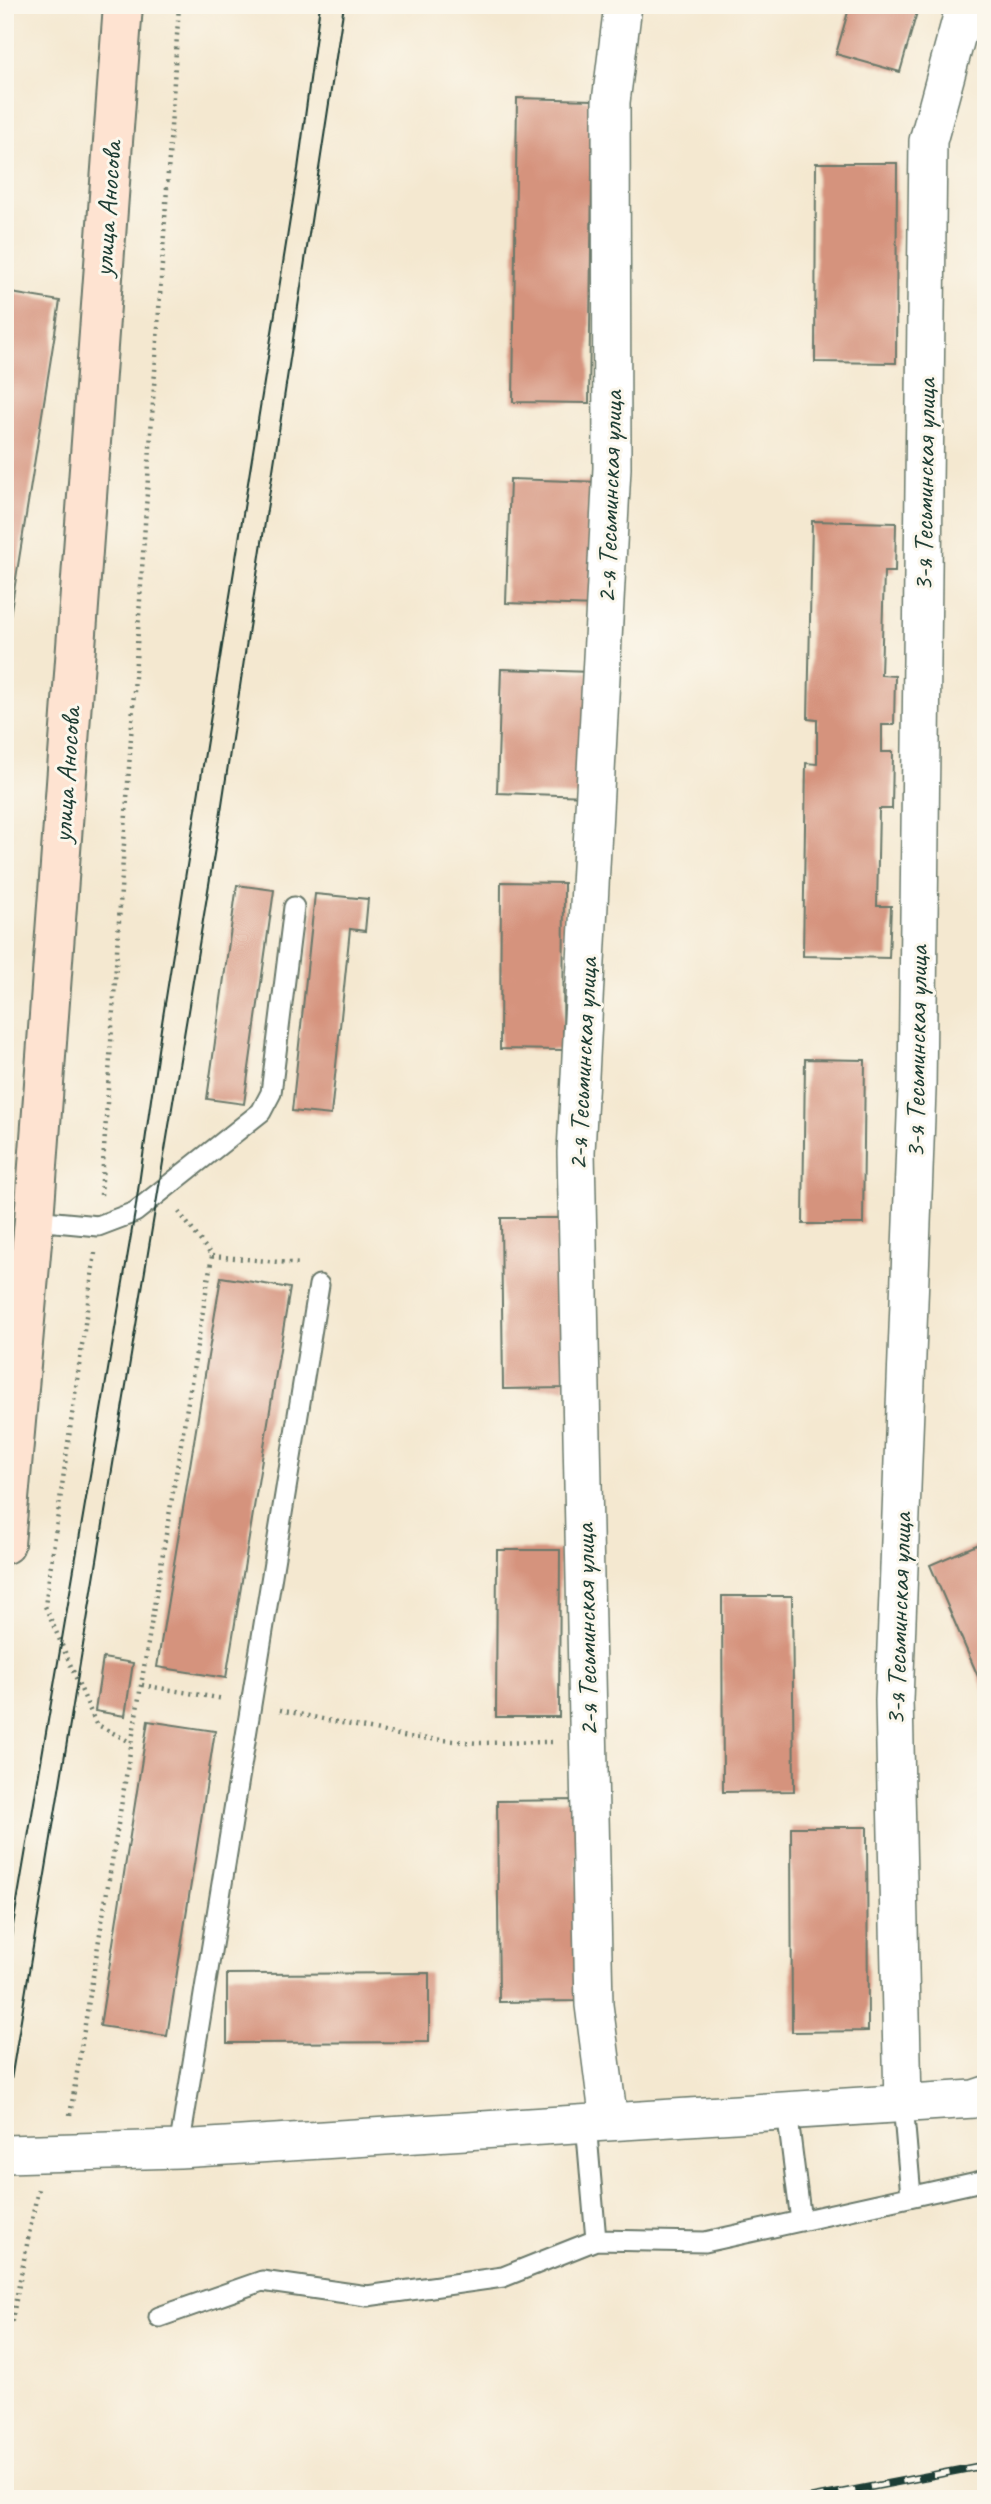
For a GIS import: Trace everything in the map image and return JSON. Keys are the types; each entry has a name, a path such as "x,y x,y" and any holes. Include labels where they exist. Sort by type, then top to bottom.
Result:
{"main road":[{"name":"улица Аносова","path":"5,1544 34,1220 123,5"}],"street":[{"name":"2-я Тесьминская улица","path":"597,2123 576,1152 612,482 611,102 622,5"},
{"name":"3-я Тесьминская улица","path":"903,2104 894,1700 917,1090 928,141 965,5"},
{"path":"5,2154 179,2149 982,2097"}],"lane":[{"path":"34,1220 99,1226 135,1212 261,1112 271,1093 294,907"},
{"path":"179,2149 319,1285"},
{"path":"903,2104 911,2196"},
{"path":"787,2111 801,2221"},
{"path":"596,2240 597,2123"},
{"path":"159,2317 262,2281 367,2296 503,2277 596,2240 705,2242 986,2180"}],"path":[{"path":"132,1743 96,1724 46,1606 99,1226 180,5"},
{"path":"5,2334 12,2320 38,2189 63,2154 212,1256 163,1190"},
{"path":"212,1256 297,1262 309,1267 319,1285"},
{"path":"142,1685 408,1737 478,1743 588,1741"}],"building":[{"path":"850,5 919,5 900,72 836,54"},
{"path":"517,98 593,100 589,403 513,402"},
{"path":"816,163 897,163 896,363 815,362"},
{"path":"5,292 60,301 7,635 5,634"},
{"path":"510,479 600,482 597,606 506,603"},
{"path":"812,521 896,523 895,572 884,572 881,675 895,676 894,725 882,725 882,752 893,752 892,809 879,809 877,906 891,906 889,958 803,956 806,763 817,764 817,720 808,719"},
{"path":"501,669 591,672 588,796 497,793"},
{"path":"501,882 564,883 563,1050 500,1049"},
{"path":"237,885 274,890 244,1104 207,1099"},
{"path":"315,894 368,899 365,931 350,929 331,1115 292,1111"},
{"path":"805,1059 865,1060 863,1224 803,1224"},
{"path":"501,1218 564,1218 565,1388 503,1389"},
{"path":"221,1277 290,1288 226,1678 157,1667"},
{"path":"983,1291 986,1291 986,1443 979,1443"},
{"path":"986,1541 986,1695 930,1565"},
{"path":"497,1550 560,1550 559,1717 496,1717"},
{"path":"722,1596 792,1596 794,1791 723,1792"},
{"path":"103,1658 133,1663 125,1716 95,1711"},
{"path":"148,1721 215,1731 167,2036 100,2026"},
{"path":"577,1800 578,2001 499,2002 497,1801"},
{"path":"791,1827 867,1827 868,2031 792,2032"},
{"path":"429,1973 429,2042 227,2043 227,1974"}],"tram line":[{"path":"5,1972 135,1212 161,1029 298,169 320,5"},
{"path":"5,2116 219,824 344,5"}],"railway":[{"path":"808,2499 986,2465"}]}
